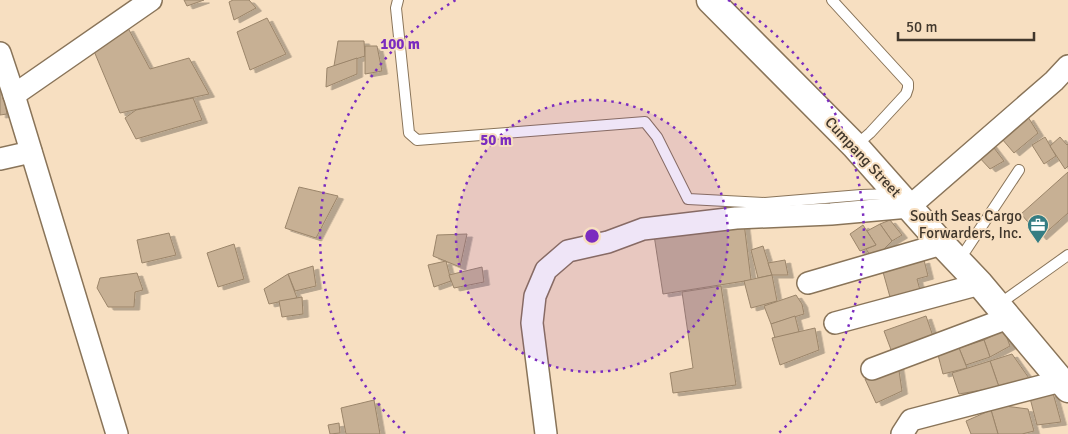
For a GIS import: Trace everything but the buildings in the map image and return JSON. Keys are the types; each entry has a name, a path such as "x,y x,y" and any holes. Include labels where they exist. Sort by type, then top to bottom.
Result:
{"street":[{"path":"14,95 151,0"},
{"name":"Cumpang Street","path":"710,0 855,146 980,284 1064,385"},
{"path":"0,53 117,434"},
{"path":"546,434 532,324 535,296 546,270 568,251 608,242 643,228 736,218 831,214 903,201 1054,81 1068,66"},
{"path":"0,159 31,152"},
{"path":"808,283 950,252"},
{"path":"835,323 980,284"},
{"path":"872,369 1003,312"},
{"path":"902,434 911,420 1064,385"}],"lane":[{"path":"398,0 396,8 409,133 417,140 645,122 657,137 688,199 765,203 861,195 903,201"},
{"path":"832,0 908,83 906,94 870,133 855,146"},
{"path":"950,252 966,250 1019,170"},
{"path":"1003,312 1068,255"}],"place":[{"name":"South Seas Cargo Forwarders, Inc.","path":"1038,244"}]}
